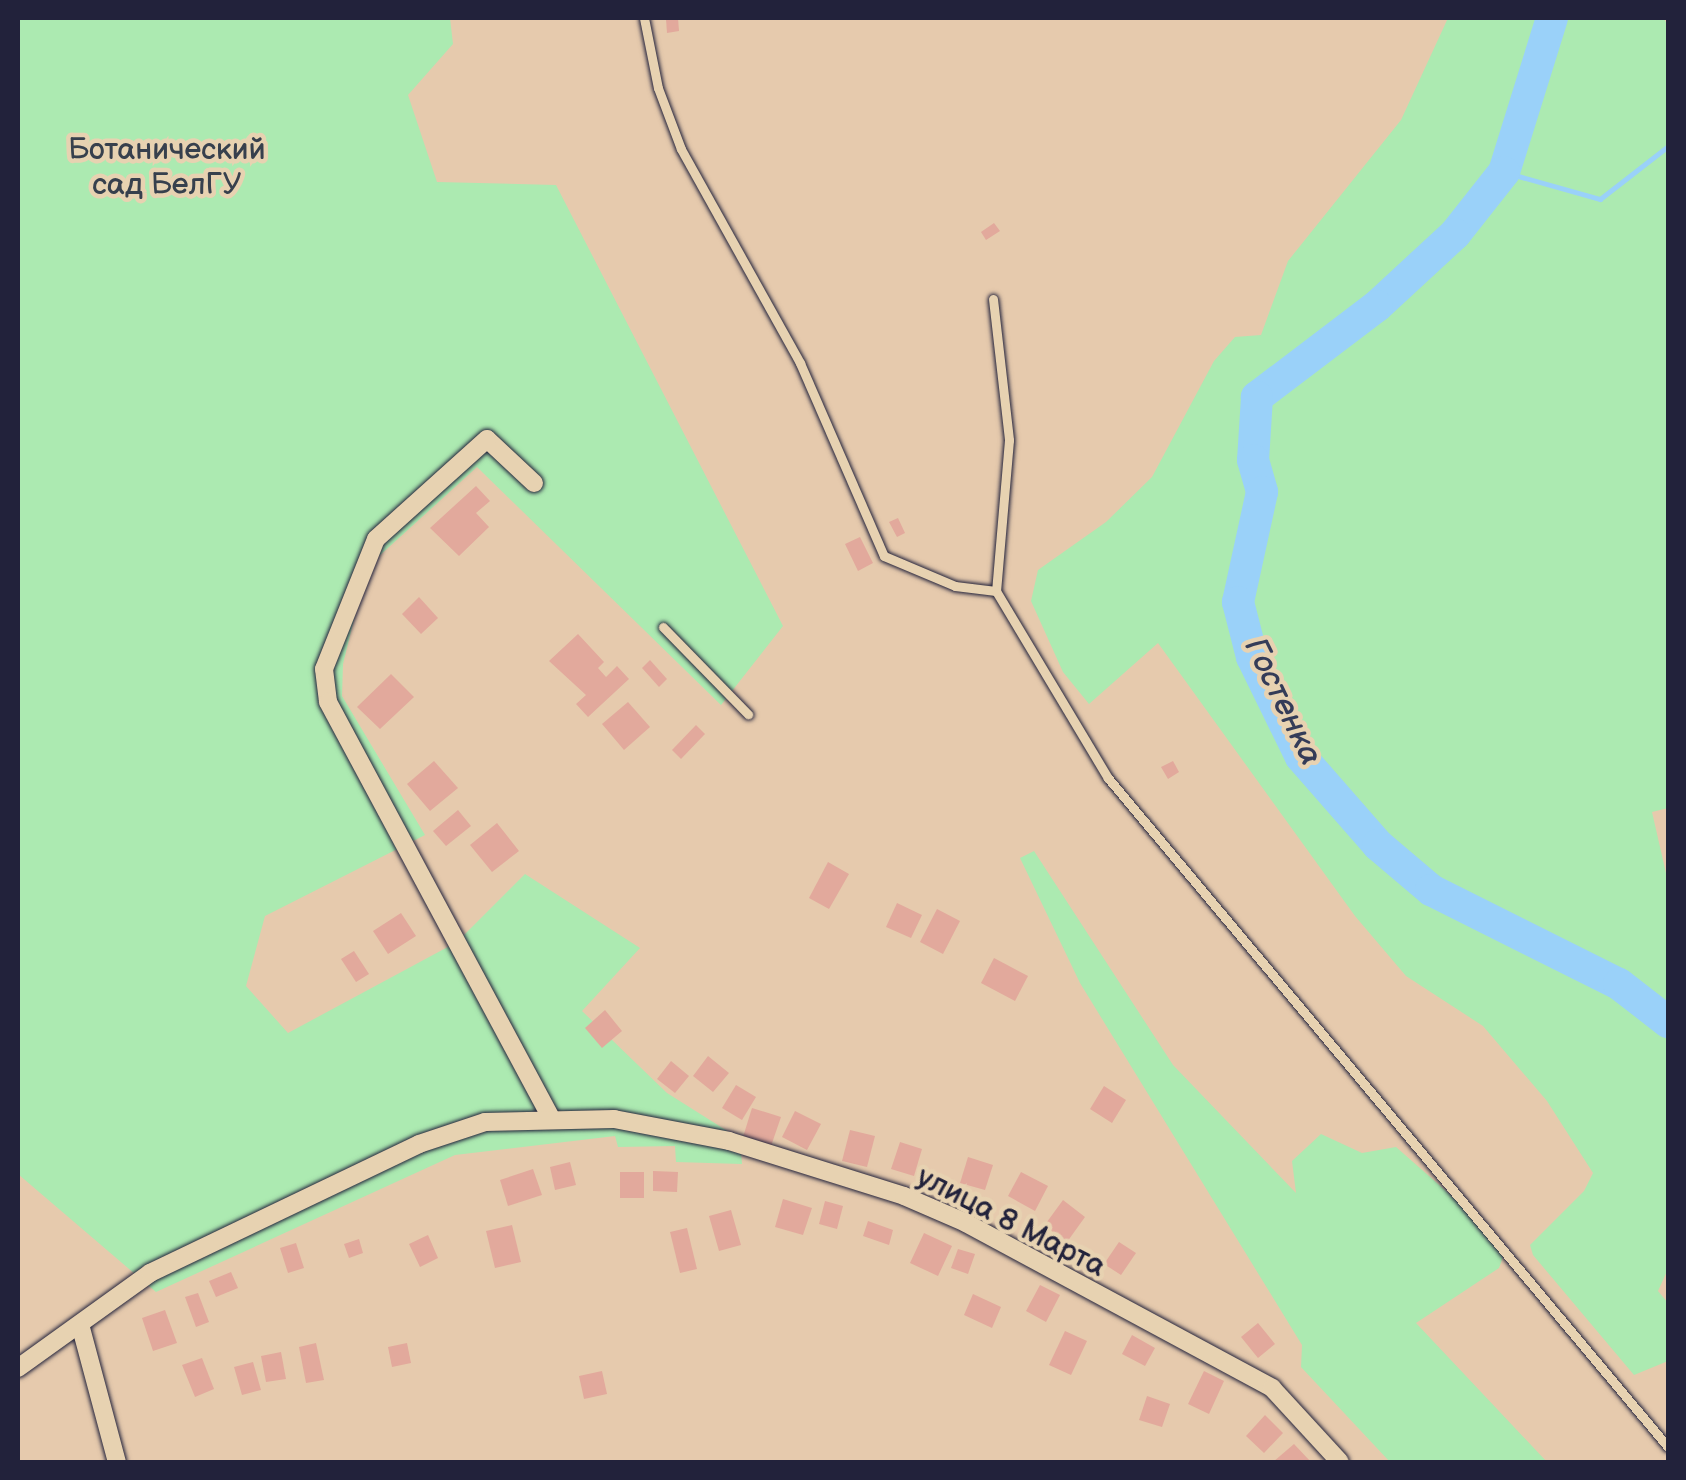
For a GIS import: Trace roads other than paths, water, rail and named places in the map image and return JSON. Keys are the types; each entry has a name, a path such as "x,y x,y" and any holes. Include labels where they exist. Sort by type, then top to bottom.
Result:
{"street":[{"path":"534,483 487,440 376,540 324,669 328,702 552,1119"},
{"name":"улица 8 Марта","path":"18,1368 81,1328 150,1273 419,1144 485,1122 614,1119 729,1141 904,1196 1272,1388 1340,1462"},
{"path":"81,1328 117,1462"}],"lane":[{"path":"644,18 658,88 682,149 800,362 884,556 955,586 996,591"},
{"path":"992,299 1009,440 996,591 1108,778 1668,1447"},
{"path":"664,627 748,714"}],"waterway":[{"name":"Гостенка","path":"1552,18 1504,172 1455,234 1377,306 1257,397 1253,460 1262,492 1238,602 1252,657 1301,757 1378,845 1431,890 1619,984 1668,1022"},
{"path":"1504,172 1600,199 1668,146"}],"park label":[{"name":"Ботанический сад БелГУ","path":"167,167"}]}
